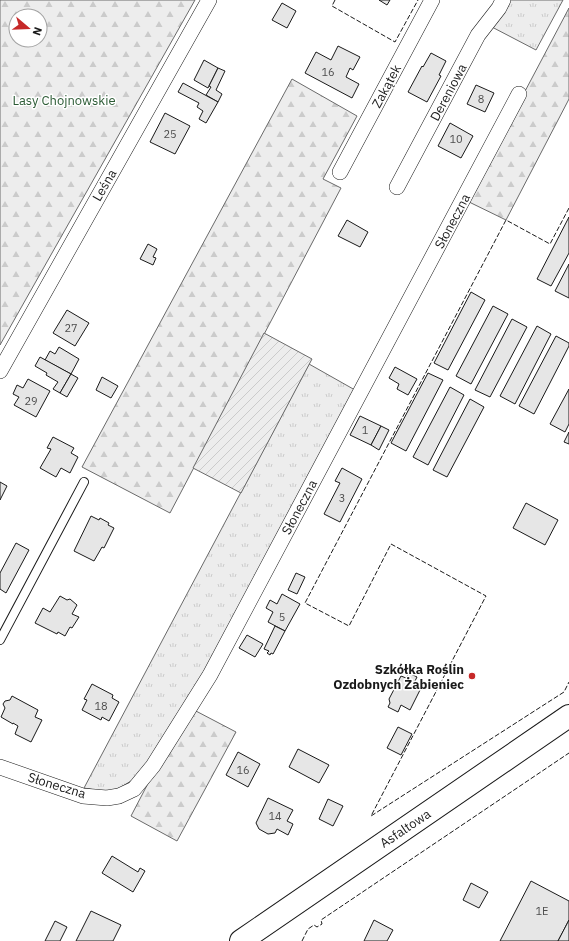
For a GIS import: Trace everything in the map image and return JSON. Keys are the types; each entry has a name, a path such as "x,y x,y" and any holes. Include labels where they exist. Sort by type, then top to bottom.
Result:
{"main road":[{"name":"Asfaltowa","path":"249,938 569,716"}],"street":[{"name":"Leśna","path":"0,371 209,0"},
{"name":"Zakątek","path":"340,172 432,0"},
{"name":"Dereniowa","path":"397,187 478,35 504,0"},
{"name":"Słoneczna","path":"0,767 83,796 107,798 119,796 134,789 148,772 210,675 519,94"}],"lane":[{"path":"0,640 84,482"}],"green space":[{"name":"Lasy Chojnowskie","path":"0,0 195,0 0,345"},
{"path":"507,0 563,0 536,50 490,26"},
{"path":"569,8 569,99 506,220 467,201"},
{"path":"292,79 357,116 323,179 341,188 170,513 82,467"},
{"path":"264,333 312,359 241,493 193,468"},
{"path":"309,364 355,390 197,689 137,777 120,788 106,792 84,788"},
{"path":"194,710 236,732 177,841 131,816 155,770"}],"building":[{"path":"379,0 390,0 387,5"},
{"path":"282,3 296,11 287,28 272,20"},
{"path":"338,46 360,57 353,70 350,68 346,77 359,84 352,98 305,73 316,52 331,60"},
{"path":"431,53 446,61 439,75 441,76 427,102 408,92"},
{"path":"204,60 218,68 208,88 194,80"},
{"path":"218,68 225,71 216,90 222,94 218,102 206,95 211,87 209,86"},
{"path":"183,83 218,102 206,123 199,119 203,111 197,107 199,103 178,92"},
{"path":"476,85 494,93 485,112 467,104"},
{"path":"165,113 190,126 175,154 150,142"},
{"path":"450,123 473,136 461,158 438,146"},
{"path":"569,217 569,253 551,286 537,279"},
{"path":"347,220 368,232 360,247 338,236"},
{"path":"148,244 157,249 153,257 156,258 153,265 140,259"},
{"path":"569,264 569,298 555,291"},
{"path":"471,292 485,300 448,370 434,363"},
{"path":"493,306 508,314 471,384 456,376"},
{"path":"67,310 89,323 75,346 53,333"},
{"path":"512,319 527,327 490,397 475,390"},
{"path":"537,326 551,334 515,404 500,396"},
{"path":"556,336 569,343 569,346 534,414 519,406"},
{"path":"59,347 79,359 71,374 45,360 50,351 55,354"},
{"path":"40,357 71,374 60,393 53,389 58,382 35,366"},
{"path":"395,367 417,379 408,395 397,389 399,384 389,378"},
{"path":"428,373 443,380 406,451 391,443"},
{"path":"71,374 78,378 67,397 60,393"},
{"path":"102,377 118,386 111,398 96,390"},
{"path":"28,379 50,391 36,417 14,405 19,397 13,394 17,385 23,388"},
{"path":"450,387 464,395 428,465 413,457"},
{"path":"569,389 569,424 565,432 550,424"},
{"path":"470,399 484,407 447,477 433,470"},
{"path":"360,416 381,426 371,445 350,435"},
{"path":"381,426 389,430 379,450 371,445"},
{"path":"569,432 569,444 564,442"},
{"path":"53,437 74,448 71,453 78,457 70,473 61,468 56,477 40,468 51,449 47,448"},
{"path":"342,468 362,479 340,522 324,514 340,483 335,481"},
{"path":"0,482 7,486 0,500"},
{"path":"526,503 558,520 545,545 513,528"},
{"path":"91,516 99,520 100,518 114,528 104,548 102,547 94,561 74,551"},
{"path":"16,543 29,550 6,593 0,589 0,573"},
{"path":"296,573 305,577 297,594 288,590"},
{"path":"282,594 300,604 285,631 268,622 273,612 266,608 270,600 277,604"},
{"path":"60,596 67,600 70,599 77,605 72,614 79,617 72,628 70,627 65,636 58,632 57,634 35,623 43,608 50,612"},
{"path":"275,626 285,631 273,654 271,653 270,655 267,653 269,651 264,649"},
{"path":"247,635 263,644 255,657 239,648"},
{"path":"409,673 417,677 414,683 422,686 410,710 401,705 398,712 388,707 390,703 389,699 401,676 406,678"},
{"path":"92,684 113,695 112,698 119,702 109,721 102,717 101,720 82,710 87,700 84,699"},
{"path":"12,696 38,710 35,717 42,720 31,742 15,734 18,726 1,717 5,708 3,704 5,701 10,700"},
{"path":"398,727 412,734 401,755 387,748"},
{"path":"298,749 329,765 319,783 289,767"},
{"path":"238,752 260,764 248,787 226,775"},
{"path":"268,798 293,810 287,821 293,824 288,835 277,829 275,833 268,834 259,829 256,823"},
{"path":"328,799 343,806 333,826 319,819"},
{"path":"112,856 138,872 140,868 145,871 133,892 102,873"},
{"path":"531,881 569,901 569,920 558,941 500,941"},
{"path":"471,883 488,892 479,908 463,900"},
{"path":"91,911 121,925 113,941 76,941"},
{"path":"374,920 393,930 387,941 364,941"},
{"path":"569,920 569,941 558,941"},
{"path":"55,921 67,927 60,941 45,941"}],"fence":[{"path":"335,0 332,6 395,42 418,0"},
{"path":"569,208 550,244 506,220 305,603 349,626 391,544 486,596 371,816 564,692 569,682"},
{"path":"302,941 308,929 314,925 317,927 322,924 321,920 569,753"}],"place":[{"name":"Szkółka Roślin Ozdobnych Żabieniec","path":"472,676"}]}
